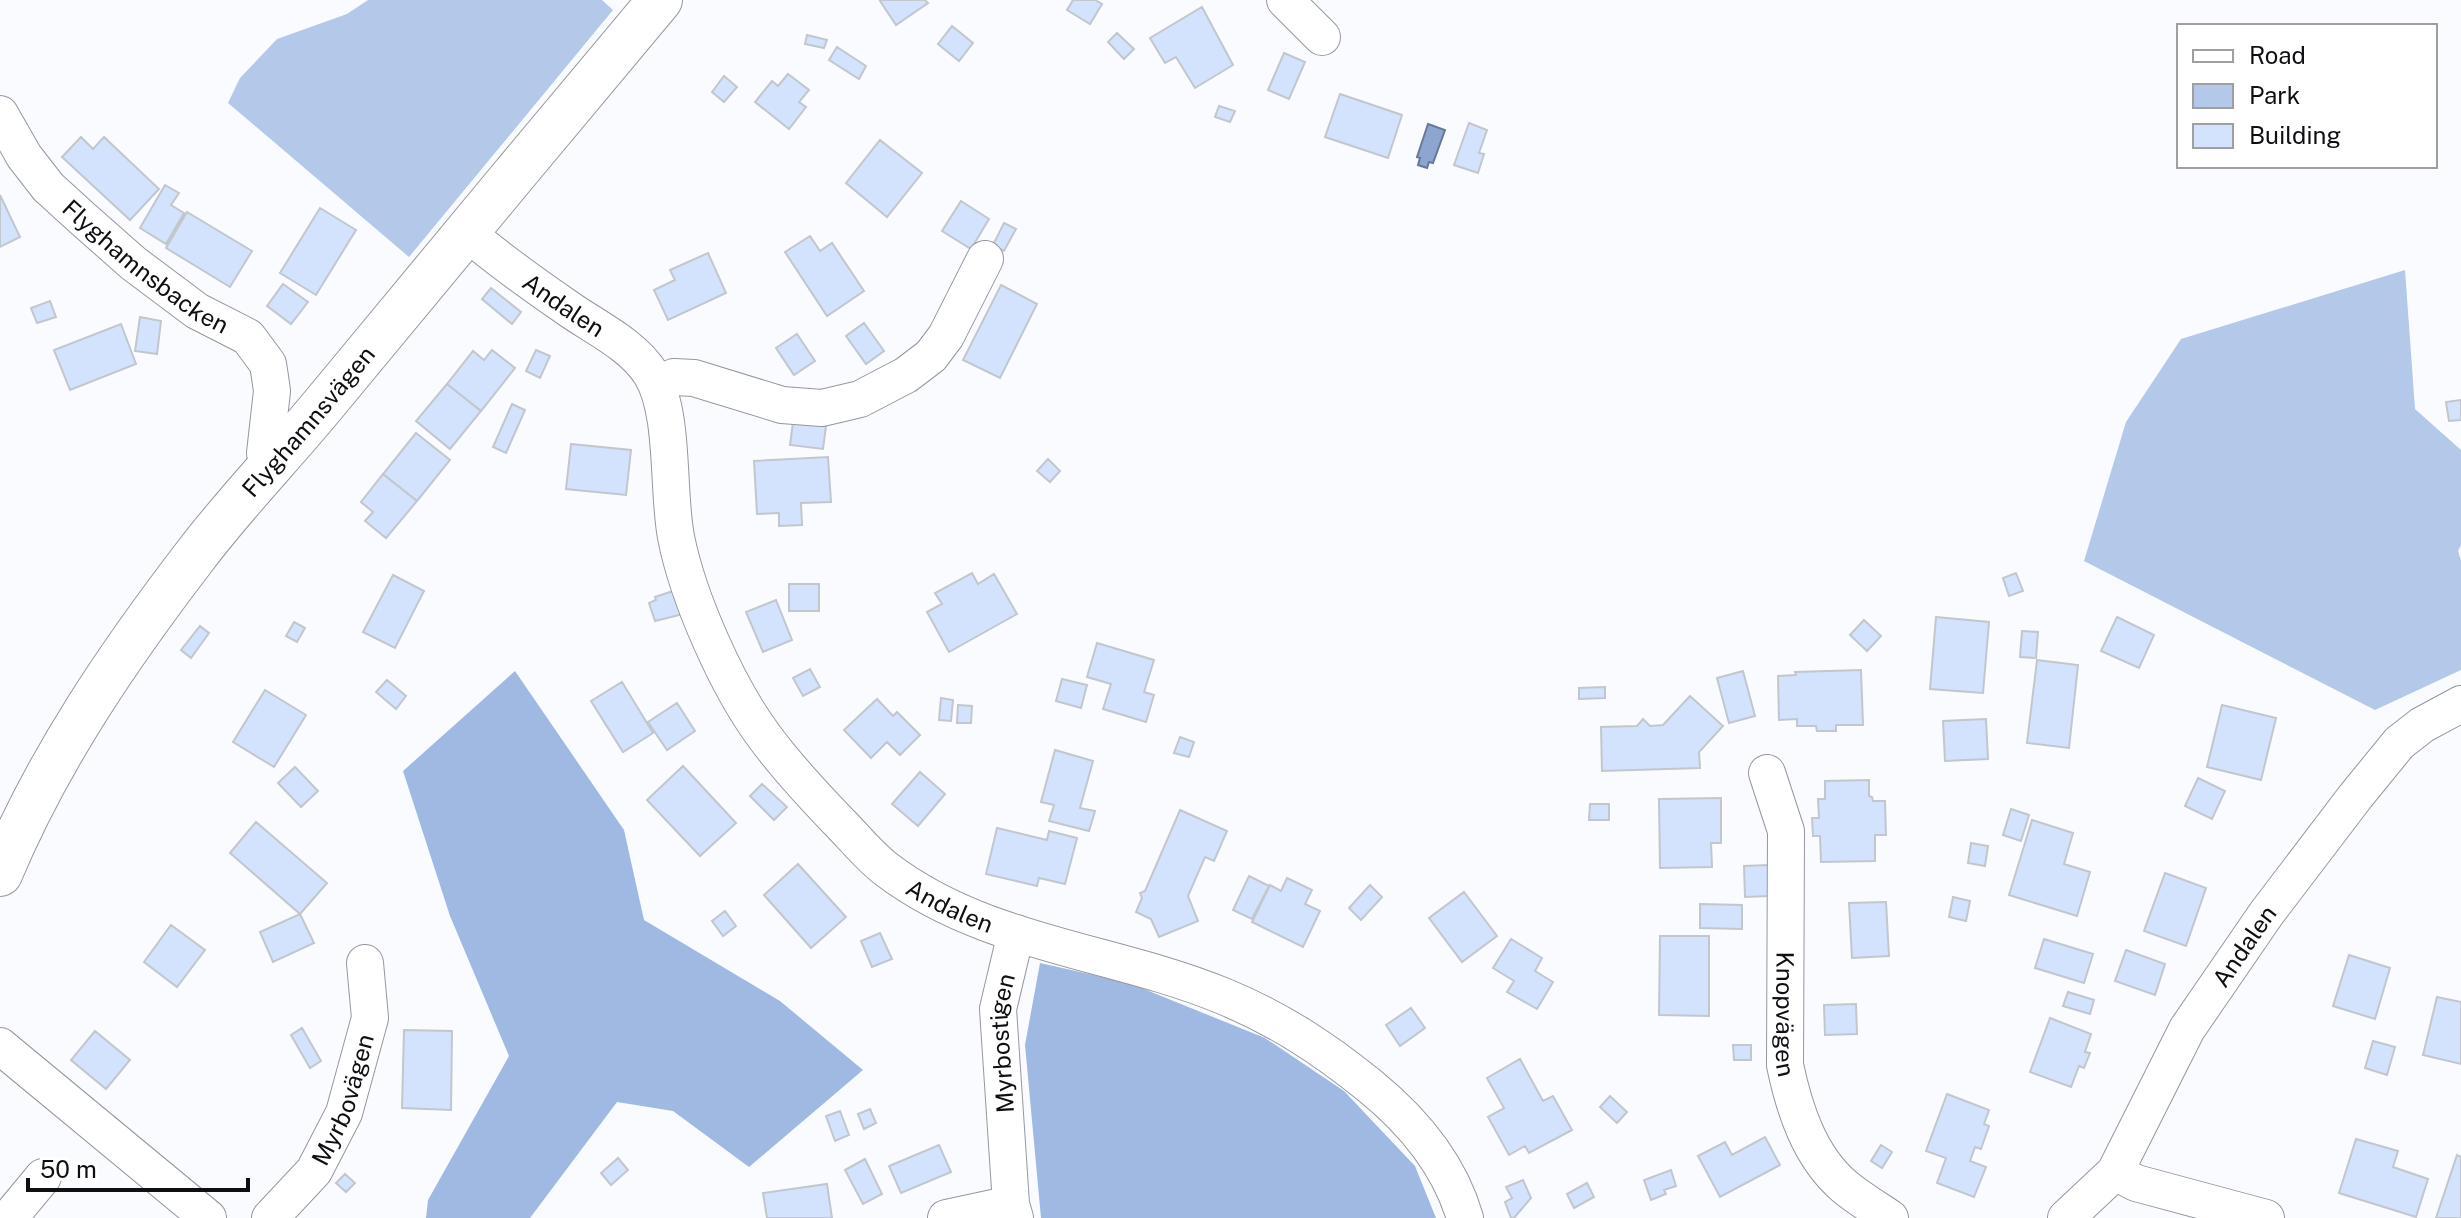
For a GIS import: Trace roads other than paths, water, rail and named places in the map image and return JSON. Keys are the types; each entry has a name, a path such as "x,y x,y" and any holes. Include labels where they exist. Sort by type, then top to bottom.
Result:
{"street":[{"name":"Flyghamnsvägen","path":"0,874 47,776 115,665 196,554 660,0"},
{"path":"1285,0 1322,37"},
{"name":"Flyghamnsbacken","path":"0,114 24,156 48,187 90,226 197,311 248,337 268,364 272,391 265,453 276,462"},
{"name":"Andalen","path":"466,232 635,354 657,384 665,418 669,488 676,538 686,574 726,671 763,736 820,803 875,860 915,890 968,917 1220,994 1286,1024 1353,1072 1400,1111 1434,1150 1465,1218"},
{"path":"657,384 674,377 694,378 775,404 822,408 860,399 906,375 931,356 946,336 985,259"},
{"name":"Andalen","path":"2066,1218 2115,1172 2187,1029 2266,914 2399,743 2422,725 2461,704"},
{"name":"Knopvägen","path":"1767,773 1786,831 1785,1065 1792,1099 1812,1147 1842,1185 1890,1218"},
{"name":"Myrbostigen","path":"946,1218 1013,1211 998,1009 1016,933"},
{"name":"Myrbovägen","path":"270,1218 314,1171 344,1113 370,1018 365,963"},
{"path":"0,1046 208,1218"},
{"path":"2115,1172 2136,1183 2266,1218"},
{"path":"9,1218 43,1177"}]}
